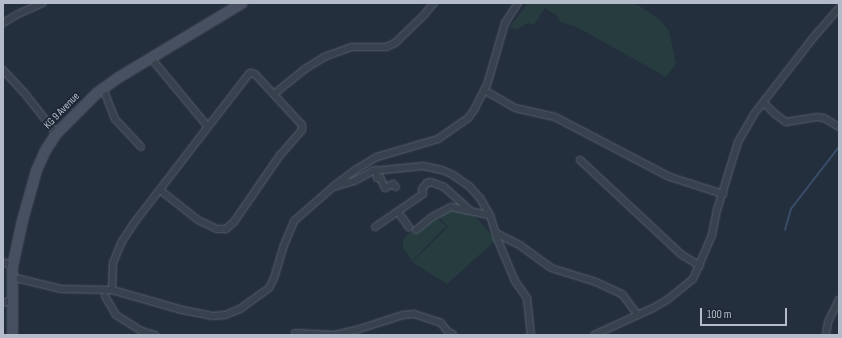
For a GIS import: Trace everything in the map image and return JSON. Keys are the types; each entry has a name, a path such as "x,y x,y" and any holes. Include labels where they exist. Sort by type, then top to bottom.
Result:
{"main road":[{"name":"KG 9 Avenue","path":"12,335 7,301 12,277 12,266 22,220 36,170 45,150 56,133 82,106 104,88 241,3"}],"street":[{"path":"3,23 18,14 43,3"},
{"path":"274,94 304,69 324,57 352,47 386,47 394,43 423,16 434,3"},
{"path":"12,277 61,289 112,290 182,310 212,316 225,315 240,309 269,288 294,221 333,187 355,170 377,158 438,139 450,131 474,110 494,65 505,23 518,3"},
{"path":"594,335 667,300 688,284 700,266 712,235 717,210 738,142 754,114 813,38 839,8"},
{"path":"151,58 208,127"},
{"path":"3,70 26,95 56,133"},
{"path":"112,290 113,263 116,252 134,223 250,73 256,74 302,125 302,130 280,155 230,227 223,230 210,227 182,209 160,190"},
{"path":"104,88 115,119 141,147"},
{"path":"484,90 515,108 555,117 670,177 723,194"},
{"path":"764,103 780,119 786,122 817,117 824,118 839,128"},
{"path":"580,160 682,255 700,266"},
{"path":"333,187 354,181 376,170 423,166 442,170 470,188 480,198 490,214 515,281 527,298 531,335"},
{"path":"376,170 377,178 380,177 385,188 392,184 396,187"},
{"path":"375,227 423,194 422,189 426,183 431,182 449,191 471,211"},
{"path":"416,230 432,217 451,207 490,214"},
{"path":"398,212 409,227"},
{"path":"496,233 521,246 551,268 596,282 622,294 638,315"},
{"path":"3,262 12,266"},
{"path":"104,296 116,315 142,331 155,335"},
{"path":"826,335 828,322 839,300"},
{"path":"296,333 334,335 356,330 403,315 414,314 440,323 448,332 453,334"}],"green space":[{"path":"528,3 631,3 638,5 659,19 669,31 676,64 666,77 577,27 560,22 557,16 545,8 534,25 527,23 517,29 509,28"},
{"path":"452,209 474,215 496,240 447,284 412,262 448,227 439,217"},
{"path":"436,217 446,226 412,261 403,248 403,240 410,232 417,233"}],"waterway":[{"path":"785,230 791,209 839,147"}]}
